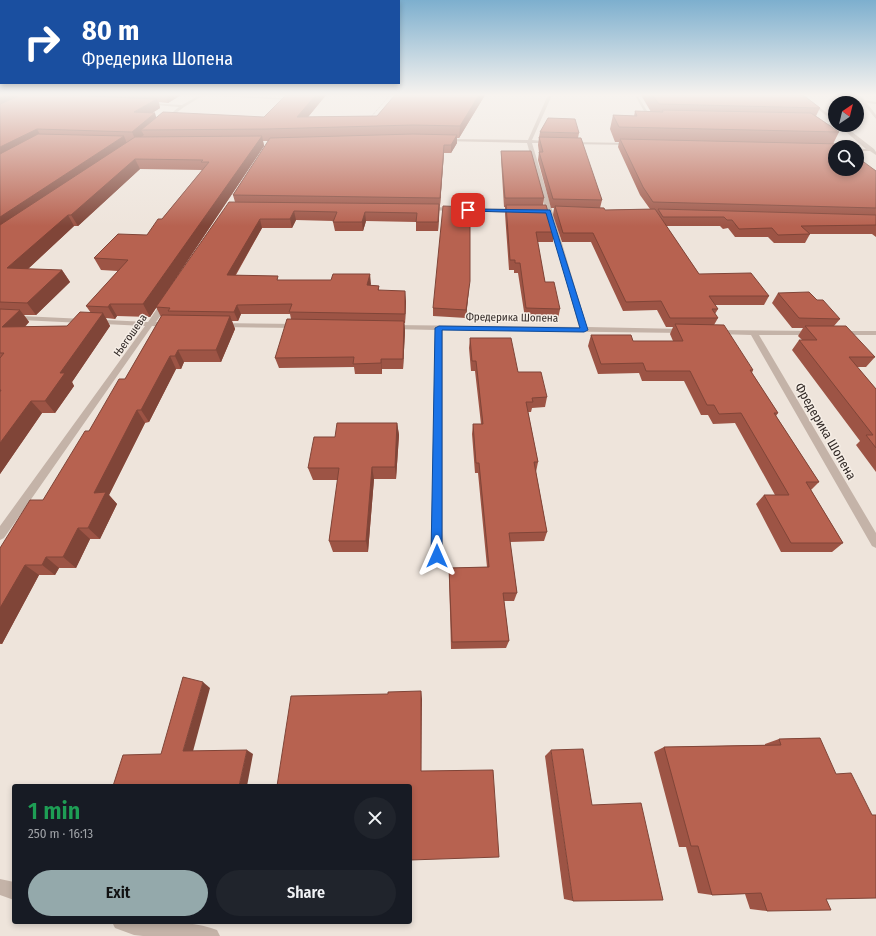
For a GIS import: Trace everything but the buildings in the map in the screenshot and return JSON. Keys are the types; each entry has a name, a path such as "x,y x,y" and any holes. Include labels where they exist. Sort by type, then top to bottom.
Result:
{"street":[{"path":"530,139 529,142 548,211 584,330"},
{"path":"857,139 874,152"},
{"path":"440,140 639,144"},
{"path":"866,146 876,146"},
{"path":"864,151 874,152"},
{"path":"421,209 524,211"},
{"path":"540,211 556,211"},
{"name":"Његошева","path":"0,535 152,324 169,298"},
{"path":"0,317 176,325"},
{"path":"215,325 303,326"},
{"name":"Фредерика Шопена","path":"383,327 692,331"},
{"path":"437,556 439,328"},
{"path":"707,332 876,333"},
{"name":"Фредерика Шопена","path":"753,332 876,543"},
{"path":"0,887 12,890"},
{"path":"128,924 211,936"}],"route":[{"path":"437,556 439,328 584,330 548,211 468,210"}]}
